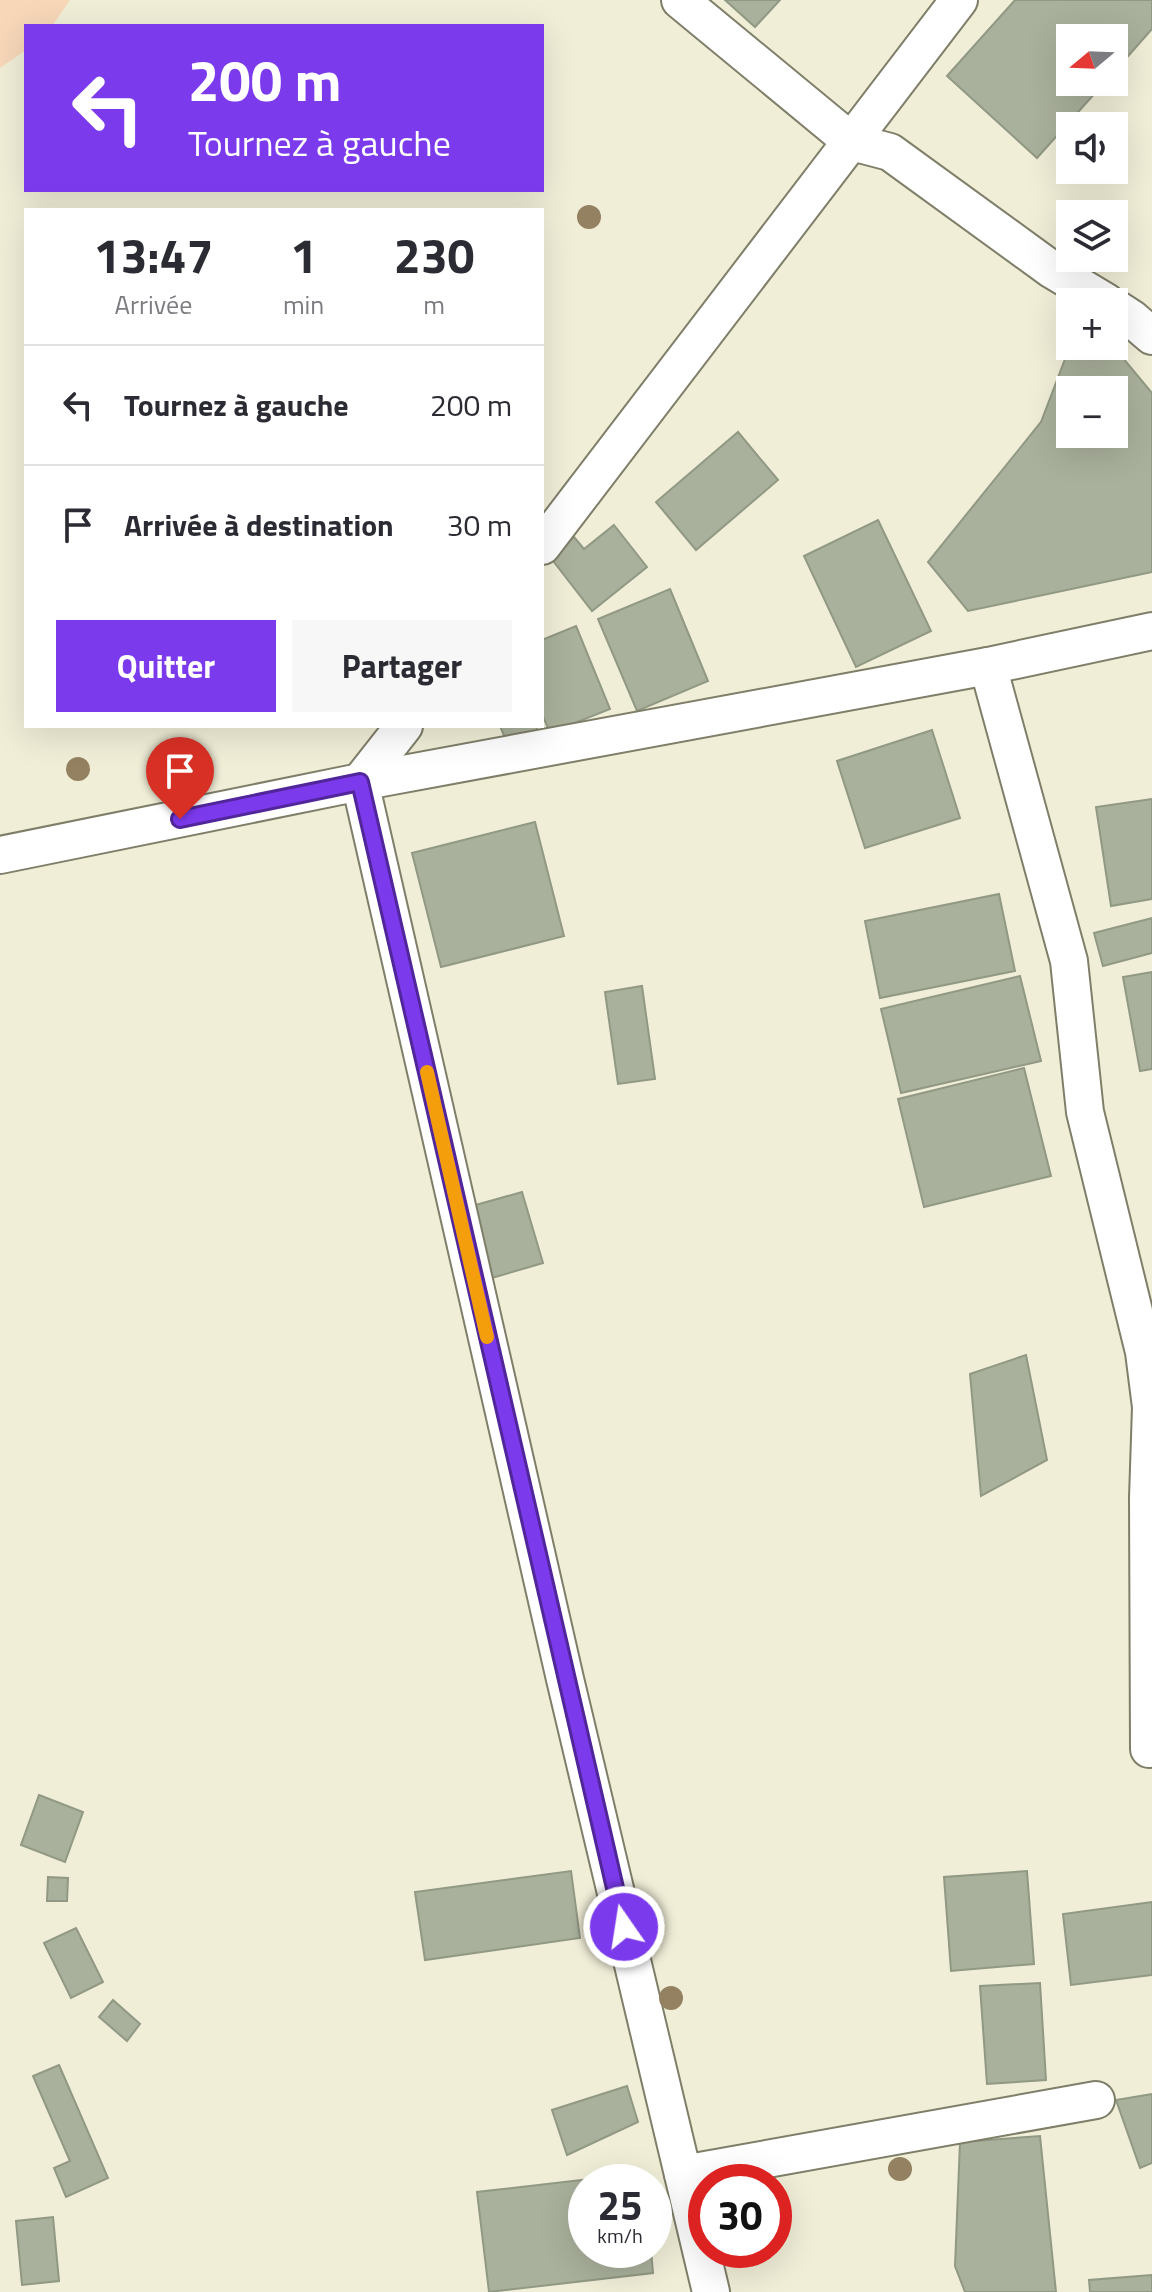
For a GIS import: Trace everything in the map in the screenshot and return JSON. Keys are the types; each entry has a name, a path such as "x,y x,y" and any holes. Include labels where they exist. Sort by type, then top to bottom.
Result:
{"street":[{"path":"680,0 852,142 890,152 1051,269 1083,288"},
{"path":"544,543 959,0"},
{"path":"1128,316 1152,336"},
{"path":"0,855 360,782 988,666 1152,631"},
{"path":"988,666 1069,961 1085,1112 1144,1352 1151,1407 1148,1498 1149,1749"},
{"path":"360,782 402,728"},
{"path":"360,782 562,1664 711,2292"},
{"path":"683,2174 1096,2100"}],"shaded area":[{"path":"0,0 70,0 53,24 24,24 24,51 0,68"}],"building":[{"path":"725,0 780,0 755,27"},
{"path":"1015,0 1152,0 1152,29 1128,56 1128,24 1056,24 1056,96 1092,96 1078,112 1056,112 1056,137 1037,158 947,76"},
{"path":"1065,360 1125,360 1152,393 1152,572 968,611 928,562 1041,422 1056,383 1056,448 1128,448 1128,376 1059,376"},
{"path":"738,432 778,480 696,550 656,502"},
{"path":"878,520 931,631 856,667 804,556"},
{"path":"614,525 647,567 592,611 550,557 574,537 584,549"},
{"path":"670,589 708,681 637,711 598,619"},
{"path":"576,626 610,709 550,733 544,719 544,639"},
{"path":"501,728 537,728 541,738 510,750"},
{"path":"932,730 960,818 865,848 837,761"},
{"path":"1152,799 1152,899 1111,906 1096,807"},
{"path":"535,822 564,936 441,967 412,853"},
{"path":"999,894 1015,971 880,998 865,921"},
{"path":"1152,918 1152,953 1103,966 1094,933"},
{"path":"1152,972 1152,1069 1140,1071 1123,977"},
{"path":"1020,976 1041,1061 901,1093 881,1009"},
{"path":"642,986 655,1079 618,1084 605,992"},
{"path":"1024,1068 1051,1176 924,1207 898,1099"},
{"path":"522,1192 543,1263 485,1280 465,1208"},
{"path":"1026,1355 1047,1460 981,1496 970,1374"},
{"path":"39,1795 83,1812 65,1862 21,1845"},
{"path":"571,1871 580,1938 425,1960 415,1892"},
{"path":"1027,1871 1034,1964 951,1971 944,1877"},
{"path":"48,1877 68,1878 67,1901 47,1901"},
{"path":"1152,1902 1152,1975 1071,1985 1063,1914"},
{"path":"76,1928 103,1982 71,1998 44,1943"},
{"path":"1040,1983 1046,2080 987,2084 980,1986"},
{"path":"113,2000 140,2024 127,2041 99,2017"},
{"path":"59,2065 108,2178 66,2197 54,2168 70,2161 33,2076"},
{"path":"627,2086 638,2122 567,2155 552,2110"},
{"path":"1152,2094 1152,2163 1140,2168 1116,2100"},
{"path":"1040,2136 1056,2292 965,2292 955,2266 960,2142"},
{"path":"568,2181 568,2268 653,2268 653,2273 489,2292 477,2192"},
{"path":"53,2217 59,2281 22,2285 16,2221"},
{"path":"1152,2275 1152,2292 1090,2292 1089,2280"}],"slow traffic":[{"path":"427,1072 487,1337"}],"route":[{"path":"180,819 360,782 624,1927"}]}
